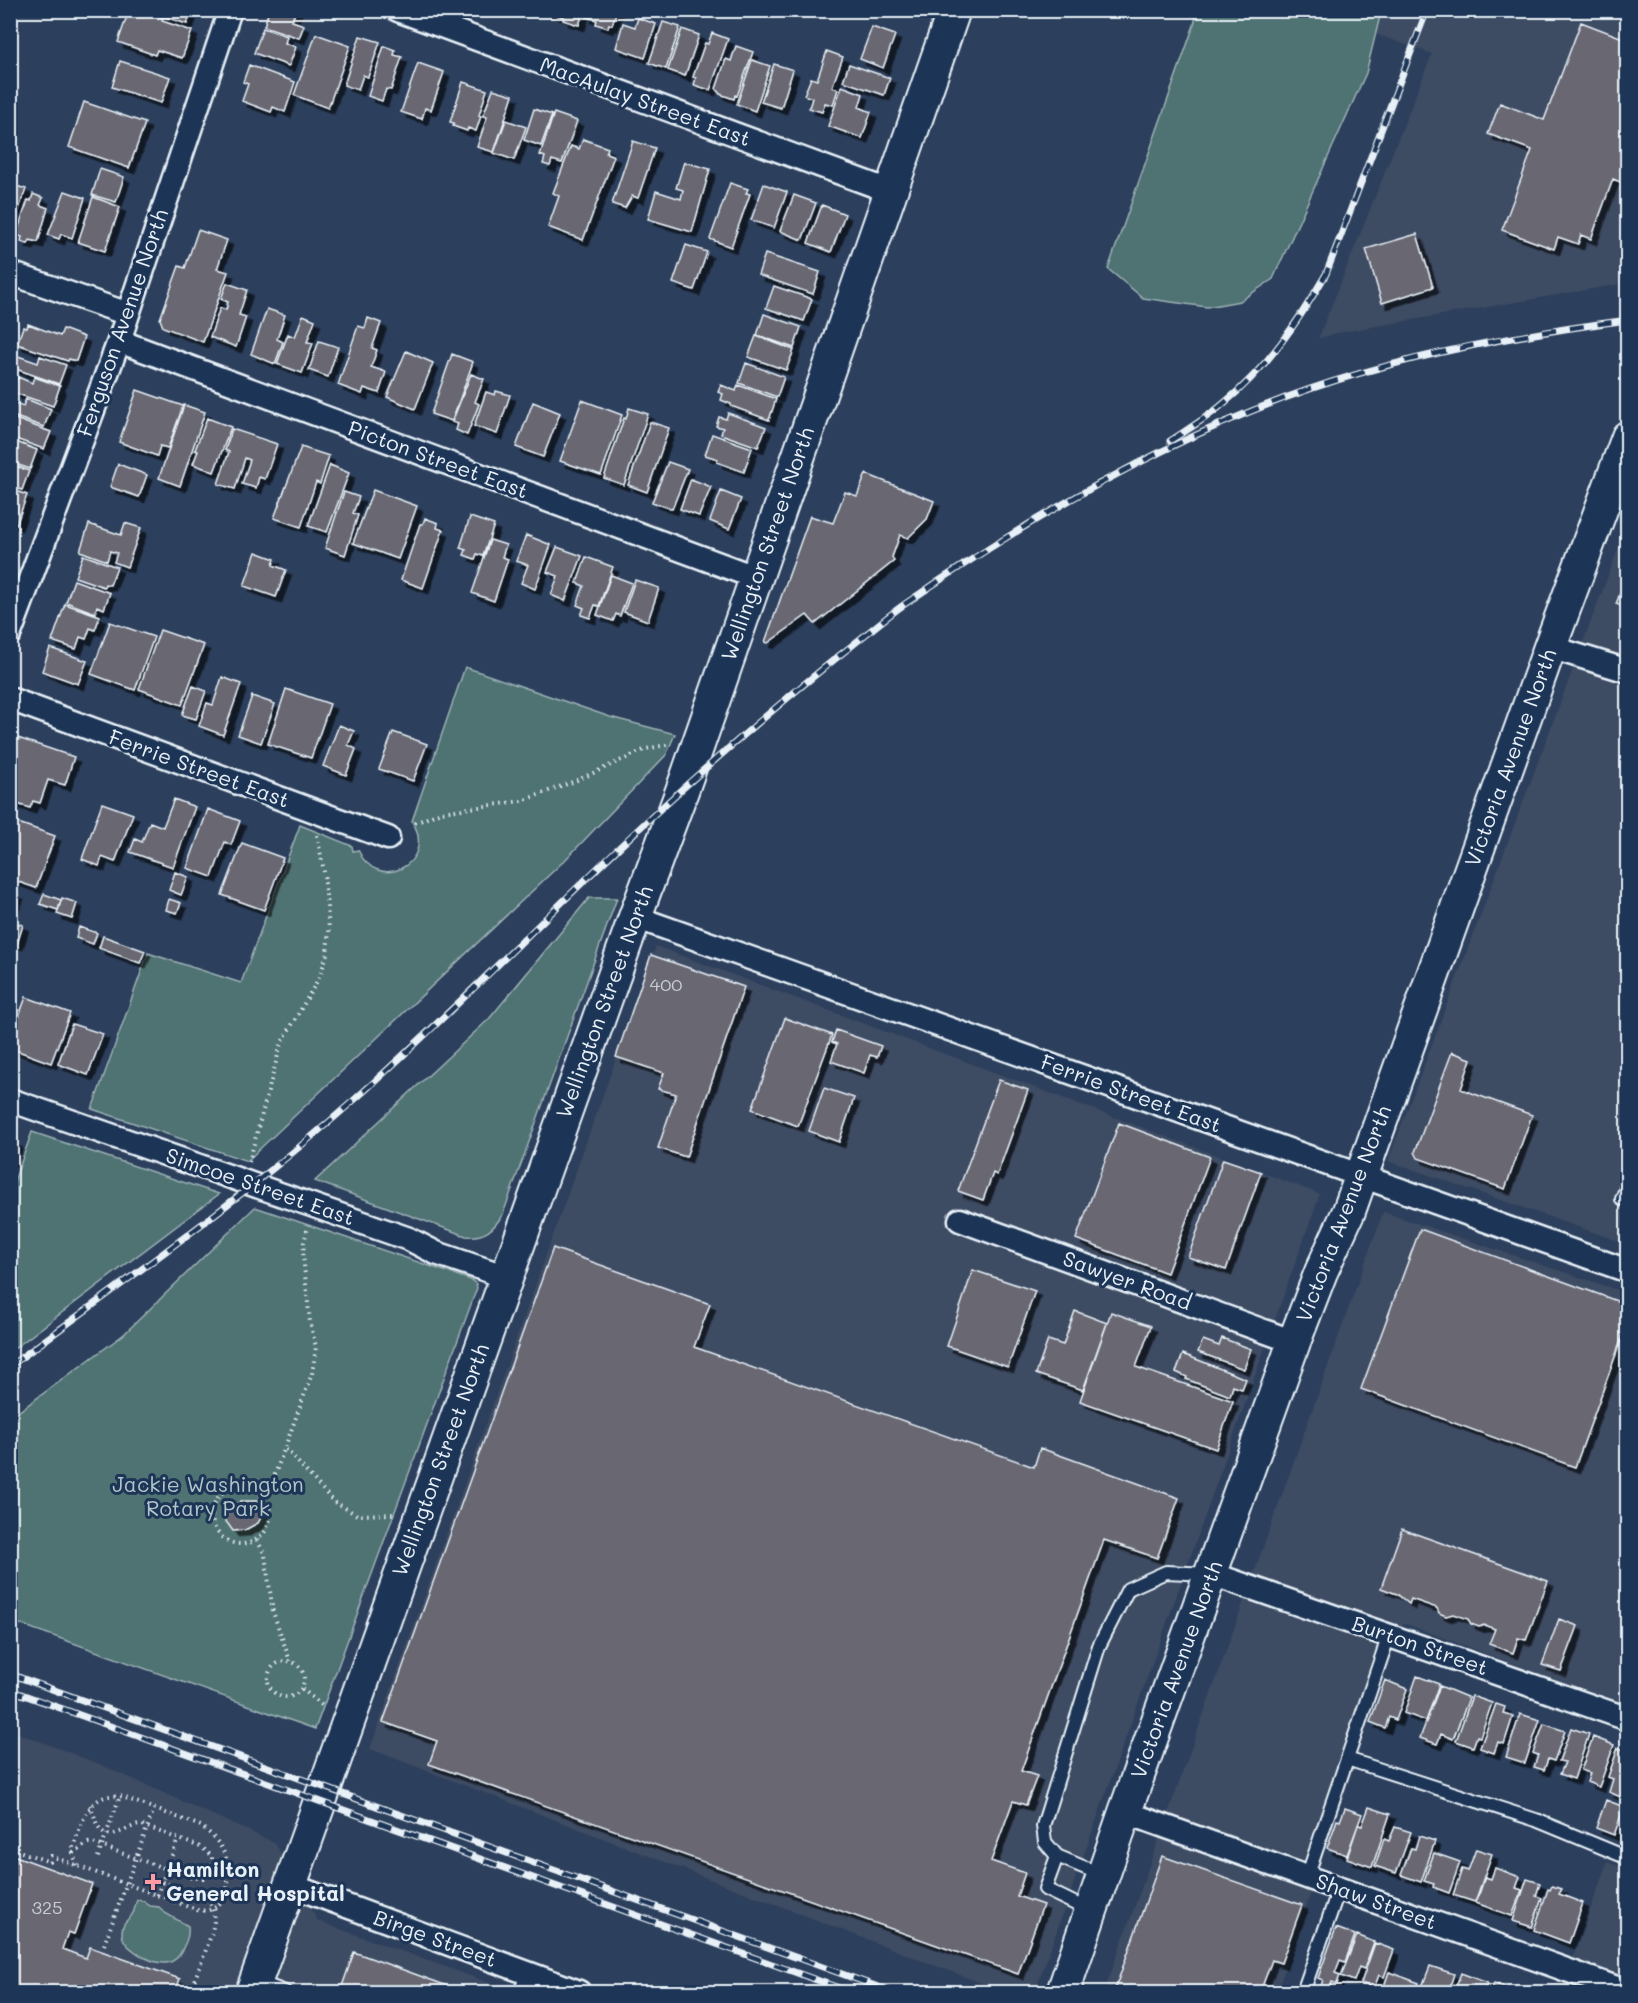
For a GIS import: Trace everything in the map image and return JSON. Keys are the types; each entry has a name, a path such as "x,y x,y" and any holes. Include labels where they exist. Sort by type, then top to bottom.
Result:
{"main road":[{"name":"Wellington Street North","path":"254,1987 422,1511 683,788 954,10"},
{"name":"Victoria Avenue North","path":"1063,1992 1125,1812 1294,1342 1321,1272 1349,1211 1550,647 1628,437"}],"street":[{"name":"Ferguson Avenue North","path":"10,633 119,341 230,10"},
{"name":"MacAulay Street East","path":"398,10 892,192"},
{"path":"10,273 128,314"},
{"name":"Picton Street East","path":"119,341 757,578"},
{"path":"1550,647 1628,671"},
{"name":"Ferrie Street East","path":"10,699 388,838"},
{"name":"Ferrie Street East","path":"635,917 1628,1271"},
{"name":"Simcoe Street East","path":"10,1100 409,1239 436,1253 507,1278"},
{"name":"Sawyer Road","path":"960,1220 1294,1342"},
{"name":"Burton Street","path":"1212,1574 1628,1719"},
{"name":"Shaw Street","path":"1125,1812 1628,1992"},
{"name":"Birge Street","path":"290,1885 524,1983 579,1992"}],"lane":[{"path":"1628,1183 1622,1199 1628,1201"},
{"path":"1104,1875 1057,1856 1045,1842 1043,1826 1099,1646 1128,1588 1166,1572 1212,1574"},
{"path":"1307,1877 1389,1635"},
{"path":"1347,1759 1536,1820 1628,1858"},
{"path":"1057,1856 1046,1889 1091,1911"},
{"path":"1304,1992 1339,1888"},
{"path":"254,1987 285,1992"}],"path":[{"path":"415,823 441,812 522,801 580,779 646,749 674,743"},
{"path":"248,1165 281,1044 320,976 327,954 329,928 324,872 316,828"},
{"path":"261,1494 271,1485 312,1374 316,1347 310,1323 303,1256 304,1242 314,1207"},
{"path":"286,1449 333,1500 357,1515 377,1516 422,1511"},
{"path":"245,1486 261,1494 267,1501 271,1518 264,1534 257,1540 239,1545 222,1537 213,1522 214,1504 227,1490 245,1486"},
{"path":"257,1540 265,1555 273,1612 290,1661 299,1665 304,1674 304,1684 299,1693 290,1697 280,1697 272,1692 268,1684 268,1675 272,1666 290,1661"},
{"path":"10,1848 50,1862 51,1857 197,1910 213,1910 226,1895 227,1865 222,1849 210,1832 201,1826 110,1794 90,1805 73,1846 77,1866"},
{"path":"98,1857 120,1796"},
{"path":"73,1853 88,1843 93,1843 198,1879 203,1878 212,1870 212,1857 209,1852 146,1827 136,1825 118,1834 107,1833 97,1824 90,1805"},
{"path":"104,1945 154,1809"},
{"path":"158,1895 178,1839"},
{"path":"162,1882 204,1898 210,1902 213,1910 214,1924 190,1992"}],"shaded area":[{"path":"1310,11 1627,11 1627,283 1337,333 1318,339 1432,54"},
{"path":"1627,525 1627,1244 1388,1161"},
{"path":"656,946 1320,1194 1035,1992 1004,1992 370,1749"},
{"path":"1383,1212 1627,1293 1627,1706 1403,1623 1277,1992 1104,1992"},
{"name":"Hamilton General Hospital","path":"10,1730 97,1763 275,1843 318,1921 515,1992 11,1992"},
{"path":"1607,1862 1627,1869 1627,1992 1561,1991"}],"green space":[{"path":"1197,11 1368,11 1380,16 1366,73 1273,279 1240,301 1207,307 1143,298 1108,269"},
{"path":"465,667 610,717 675,734 666,755 566,859 247,1161 92,1109 148,953 241,983 300,825 352,846 353,851 358,850 367,863 379,870 391,871 402,868 412,860 417,849 418,836 412,821"},
{"path":"589,898 617,898 503,1214 496,1224 479,1236 466,1236 315,1181 489,1019"},
{"path":"32,1132 219,1194 11,1351 11,1190"},
{"name":"Jackie Washington Rotary Park","path":"255,1207 471,1280 477,1288 315,1729 11,1621 10,1418 123,1335"},
{"path":"137,1900 159,1907 188,1926 186,1942 174,1960 166,1963 153,1961 132,1949 123,1939 124,1923 133,1913"}],"building":[{"path":"129,10 143,10 163,18 162,21 192,31 182,58 157,50 155,55 118,42"},
{"path":"161,10 192,10 187,24 159,15"},
{"path":"269,10 296,10 292,21 304,25 299,38 264,26"},
{"path":"543,10 564,10 562,17"},
{"path":"567,10 584,10 579,25 563,20"},
{"path":"589,10 617,10 612,25 609,24 608,28 596,24 597,20 586,17"},
{"path":"638,18 656,24 645,58 616,48 623,23 635,27"},
{"path":"663,22 680,27 666,69 649,63"},
{"path":"1581,22 1628,40 1628,131 1622,147 1628,149 1628,185 1613,179 1591,239 1581,235 1578,244 1558,237 1554,249 1502,230 1532,150 1488,134 1500,103 1544,120"},
{"path":"872,27 895,35 883,68 860,59"},
{"path":"263,28 287,36 285,43 296,47 289,66 254,53"},
{"path":"682,29 699,35 685,76 668,70"},
{"path":"712,33 728,39 710,90 694,85 696,78 693,77 705,43 708,44"},
{"path":"316,34 350,46 328,108 294,95"},
{"path":"360,36 380,42 368,77 363,75 358,90 344,85"},
{"path":"384,46 395,50 394,55 402,57 391,90 386,89 382,101 368,96"},
{"path":"736,46 753,52 734,99 720,94 716,89 726,59 731,61"},
{"path":"827,51 843,57 832,87 838,89 833,105 825,103 822,112 809,108 812,98 804,95 811,78 817,80"},
{"path":"752,60 770,66 755,111 737,104"},
{"path":"120,61 170,77 161,103 112,87"},
{"path":"418,63 444,72 431,110 425,108 422,119 401,112"},
{"path":"774,64 793,70 781,108 761,102"},
{"path":"849,64 890,78 884,95 843,81"},
{"path":"249,65 295,82 285,112 273,107 271,112 242,101 248,84 243,82"},
{"path":"463,82 487,90 476,131 468,128 467,131 453,126 454,123 450,122"},
{"path":"842,86 863,94 859,107 871,112 862,138 828,126"},
{"path":"493,89 513,95 494,152 477,147 487,117 483,116"},
{"path":"84,102 145,123 129,168 69,147"},
{"path":"534,109 552,115 541,146 524,140"},
{"path":"554,113 577,121 562,163 552,160 550,166 543,164 545,157 540,155"},
{"path":"506,120 526,127 514,160 494,153"},
{"path":"583,139 608,148 606,153 614,156 583,240 548,227 559,196 553,193 571,146 579,149"},
{"path":"633,141 655,148 638,198 632,196 625,208 612,204"},
{"path":"684,162 710,169 692,232 648,219 656,191 681,199 683,190 676,188"},
{"path":"100,169 124,177 116,202 92,195"},
{"path":"730,183 748,189 746,193 750,194 731,247 710,239"},
{"path":"10,184 26,189 10,234"},
{"path":"764,184 787,192 774,228 751,220"},
{"path":"65,191 85,198 72,238 61,234 59,239 48,235"},
{"path":"33,194 43,198 40,205 48,208 38,242 30,240 28,244 21,242 22,237 16,235 28,200 31,201"},
{"path":"794,195 816,203 802,240 780,231"},
{"path":"93,197 120,207 105,251 78,242"},
{"path":"822,205 845,214 831,252 808,243"},
{"path":"198,230 227,240 217,269 228,272 203,342 163,327 160,319 179,266 185,268"},
{"path":"1417,234 1433,287 1382,303 1366,249"},
{"path":"686,245 707,252 694,290 673,283"},
{"path":"765,254 820,272 813,294 758,275"},
{"path":"227,283 247,290 239,315 246,317 236,347 210,337 220,308 226,310 228,302 221,299"},
{"path":"774,286 812,299 804,321 766,308"},
{"path":"267,309 285,315 277,339 283,342 275,364 251,354"},
{"path":"764,314 801,327 794,348 757,335"},
{"path":"303,315 315,320 307,342 313,343 302,373 277,364 288,334 295,337"},
{"path":"368,318 381,323 372,348 377,350 371,367 386,372 379,393 364,388 362,394 338,385 358,326 365,328"},
{"path":"28,324 60,336 63,329 84,337 76,361 69,359 68,361 17,344 23,327 27,328"},
{"path":"756,336 794,350 786,370 748,357"},
{"path":"319,341 338,347 328,377 309,370"},
{"path":"406,351 433,363 415,409 387,397"},
{"path":"452,354 473,362 452,421 431,414"},
{"path":"18,356 38,363 40,356 66,365 59,384 13,368"},
{"path":"746,363 784,377 777,397 739,383"},
{"path":"471,374 484,379 475,402 479,404 467,435 456,430 458,424 452,422"},
{"path":"18,377 32,383 34,377 60,386 53,406 12,392"},
{"path":"721,385 736,391 738,385 776,399 769,420 721,400 723,394 718,392"},
{"path":"137,390 183,406 168,448 160,446 157,456 119,442"},
{"path":"496,391 510,395 497,434 474,426 486,392 495,395"},
{"path":"26,399 51,409 44,427 10,415 10,401 23,406"},
{"path":"582,400 622,415 601,475 560,461"},
{"path":"533,402 560,413 543,457 516,447"},
{"path":"184,405 205,412 180,486 159,478"},
{"path":"629,408 648,414 624,485 604,478"},
{"path":"728,413 766,427 758,447 721,434 723,428 716,426 719,417 726,419"},
{"path":"10,417 51,432 44,449 10,437"},
{"path":"207,418 231,427 214,472 193,464 198,451 195,450"},
{"path":"650,422 669,428 647,492 628,485"},
{"path":"232,429 277,444 265,479 259,477 256,488 242,484 250,460 245,458 235,489 218,484 229,452 225,450"},
{"path":"712,434 752,448 744,472 705,455"},
{"path":"11,440 37,450 30,469 10,462"},
{"path":"301,447 329,456 320,484 316,482 301,527 274,518"},
{"path":"668,462 688,469 672,509 652,502"},
{"path":"10,464 29,471 22,490 10,486"},
{"path":"118,464 147,475 139,497 110,487"},
{"path":"330,465 349,473 327,532 308,526"},
{"path":"866,474 934,501 927,519 908,538 900,535 892,557 894,561 815,624 807,615 768,643 765,642 810,516 833,523 845,492 857,496"},
{"path":"691,479 711,487 699,516 680,509"},
{"path":"10,489 27,495 16,525 10,523"},
{"path":"373,490 417,506 398,559 353,543"},
{"path":"721,491 741,499 729,529 710,521"},
{"path":"344,492 359,497 353,513 358,515 345,555 325,548"},
{"path":"470,517 494,525 483,556 477,554 475,559 464,555 466,550 460,548"},
{"path":"425,518 438,523 437,528 443,530 423,588 401,580 420,524 423,524"},
{"path":"125,523 141,528 127,567 114,562 117,553 110,551 107,561 80,551 89,524 121,535"},
{"path":"526,535 551,545 535,589 521,583 528,565 516,561"},
{"path":"490,540 506,545 502,557 508,559 494,601 472,593"},
{"path":"557,547 582,556 565,601 551,595 558,576 547,572"},
{"path":"256,552 275,559 273,565 286,570 276,597 244,586"},
{"path":"83,555 117,567 110,585 105,584 104,587 75,577"},
{"path":"586,557 613,567 599,606 595,605 590,618 581,615 584,608 577,605 584,586 577,583"},
{"path":"1628,572 1628,608 1616,604"},
{"path":"611,575 632,583 620,616 616,614 613,621 597,615"},
{"path":"74,580 110,593 104,609 97,606 95,613 66,602"},
{"path":"635,580 659,588 648,621 624,612"},
{"path":"65,604 100,616 95,630 90,628 86,639 80,637 76,649 52,641"},
{"path":"110,622 154,637 135,690 91,674"},
{"path":"160,630 204,645 182,705 139,689"},
{"path":"50,648 87,661 78,684 42,671"},
{"path":"222,677 241,684 223,735 199,726 207,703 213,705"},
{"path":"193,686 206,691 196,719 182,715"},
{"path":"286,689 330,704 311,758 268,744"},
{"path":"252,696 275,704 261,743 238,735"},
{"path":"339,725 354,731 348,745 356,749 346,775 323,766"},
{"path":"393,732 427,744 413,781 379,769"},
{"path":"12,736 74,757 65,785 48,780 40,803 33,801 30,808 11,802 14,794 10,793"},
{"path":"174,799 195,807 173,867 130,852 135,839 142,842 150,822 163,827"},
{"path":"102,803 133,814 115,862 102,857 99,866 82,859"},
{"path":"208,809 240,821 231,845 225,842 212,877 187,868"},
{"path":"10,820 55,836 36,888 10,879"},
{"path":"242,843 283,858 264,910 222,895"},
{"path":"175,872 188,877 181,895 169,890"},
{"path":"10,892 18,894 10,913"},
{"path":"44,894 61,900 58,910 40,904"},
{"path":"62,898 77,903 72,919 57,914"},
{"path":"169,899 181,903 177,913 166,910"},
{"path":"10,921 23,925 17,944 10,942"},
{"path":"79,927 97,933 93,944 76,938"},
{"path":"103,936 145,951 140,963 99,948"},
{"path":"651,955 744,987 686,1157 658,1148 676,1094 658,1089 664,1073 616,1057"},
{"path":"26,997 70,1013 51,1063 10,1048 10,1040"},
{"path":"785,1018 832,1035 798,1126 752,1109"},
{"path":"72,1024 103,1034 88,1075 58,1064"},
{"path":"836,1030 881,1046 877,1057 870,1055 864,1073 831,1061 837,1044 832,1042"},
{"path":"1452,1052 1471,1059 1461,1089 1532,1115 1505,1189 1418,1158 1415,1152"},
{"path":"999,1080 1028,1090 997,1175 993,1173 983,1200 958,1191"},
{"path":"824,1088 854,1098 839,1142 809,1131"},
{"path":"1119,1123 1210,1157 1167,1273 1076,1239"},
{"path":"10,1140 17,1143 10,1162"},
{"path":"1223,1159 1261,1172 1226,1270 1188,1257"},
{"path":"1420,1229 1628,1305 1628,1321 1575,1467 1361,1389"},
{"path":"553,1248 710,1304 694,1347 1034,1467 1040,1448 1179,1498 1157,1558 1104,1540 1021,1771 1037,1776 1026,1805 1013,1801 991,1861 1025,1873 1017,1896 1043,1905 1018,1974 429,1764 437,1741 383,1722"},
{"path":"973,1270 1035,1291 1008,1367 947,1346"},
{"path":"1075,1311 1107,1323 1083,1390 1036,1374 1048,1340 1063,1345"},
{"path":"1111,1312 1151,1326 1136,1367 1233,1401 1216,1449 1080,1401"},
{"path":"1222,1338 1251,1349 1244,1369 1198,1352 1203,1340 1219,1346"},
{"path":"1183,1354 1246,1379 1242,1389 1233,1386 1230,1396 1186,1379 1187,1377 1176,1372"},
{"path":"242,1501 257,1501 264,1512 258,1523 245,1530 233,1531 225,1520 230,1508"},
{"path":"1402,1529 1548,1581 1526,1640 1518,1638 1513,1653 1489,1644 1495,1629 1484,1625 1479,1627 1471,1624 1468,1619 1453,1614 1446,1616 1439,1613 1437,1608 1411,1599 1409,1604 1397,1594 1381,1588"},
{"path":"1559,1619 1578,1626 1561,1671 1542,1665"},
{"path":"1417,1676 1439,1684 1426,1721 1404,1713"},
{"path":"1385,1680 1407,1689 1396,1720 1389,1717 1385,1728 1370,1722"},
{"path":"1440,1686 1469,1698 1453,1739 1441,1734 1437,1744 1420,1738"},
{"path":"1472,1696 1492,1703 1480,1737 1477,1736 1473,1747 1456,1741"},
{"path":"1496,1704 1505,1707 1503,1713 1513,1716 1504,1744 1498,1742 1494,1753 1480,1748"},
{"path":"1520,1714 1540,1720 1525,1763 1506,1757"},
{"path":"1544,1724 1565,1731 1554,1761 1548,1759 1544,1770 1534,1767 1538,1755 1533,1753"},
{"path":"1571,1728 1589,1734 1574,1779 1560,1774 1565,1762 1559,1761"},
{"path":"1593,1737 1614,1745 1599,1787 1587,1782 1590,1773 1581,1770"},
{"path":"1618,1748 1628,1751 1628,1785 1623,1798 1609,1792 1613,1779 1608,1777"},
{"path":"1606,1800 1624,1807 1614,1835 1596,1828"},
{"path":"1369,1807 1390,1814 1372,1867 1347,1858 1358,1825 1362,1826"},
{"path":"1345,1808 1362,1814 1347,1855 1327,1848 1337,1820 1340,1821"},
{"path":"1395,1827 1411,1832 1396,1873 1375,1866 1384,1839 1389,1841"},
{"path":"1419,1836 1435,1841 1421,1882 1401,1875 1411,1848 1415,1849"},
{"path":"1476,1849 1492,1854 1475,1902 1453,1895 1462,1869 1468,1871"},
{"path":"1434,1853 1460,1862 1449,1893 1424,1881"},
{"path":"10,1854 92,1884 74,1934 68,1932 62,1949 86,1958 90,1947 180,1979 175,1992 10,1992"},
{"path":"1162,1856 1302,1905 1281,1963 1272,1960 1260,1992 1114,1992"},
{"path":"1495,1868 1520,1877 1516,1888 1522,1890 1512,1916 1476,1903 1485,1877 1491,1879"},
{"path":"1527,1879 1540,1883 1536,1896 1542,1898 1532,1927 1513,1921"},
{"path":"1552,1886 1562,1889 1559,1894 1583,1903 1569,1943 1534,1930 1548,1889 1550,1890"},
{"path":"1336,1928 1355,1935 1345,1962 1340,1960 1335,1973 1340,1975 1337,1984 1332,1982 1329,1992 1320,1989 1323,1980 1318,1978"},
{"path":"1357,1935 1374,1942 1364,1969 1359,1967 1354,1981 1341,1976"},
{"path":"1375,1943 1394,1950 1384,1977 1379,1975 1374,1988 1361,1983"},
{"path":"354,1952 464,1992 340,1992"},
{"path":"1430,1966 1454,1974 1448,1992 1420,1992"},
{"path":"1389,1972 1419,1983 1415,1992 1382,1992"},
{"path":"1461,1973 1487,1983 1483,1992 1454,1992"},
{"path":"1494,1983 1513,1990 1512,1992 1491,1992"},
{"path":"1517,1986 1536,1992 1515,1992"}],"railway":[{"path":"1170,441 1217,409 1254,375 1293,327 1326,274 1427,10"},
{"path":"10,1366 185,1237 312,1136 395,1063 682,789 780,704 879,624 949,574 1048,513 1151,457 1257,409 1310,389 1427,355 1547,332 1628,320"},
{"path":"10,1674 892,1992"},
{"path":"10,1690 850,1992"}],"place":[{"name":"Hamilton General Hospital","path":"153,1882"}]}
